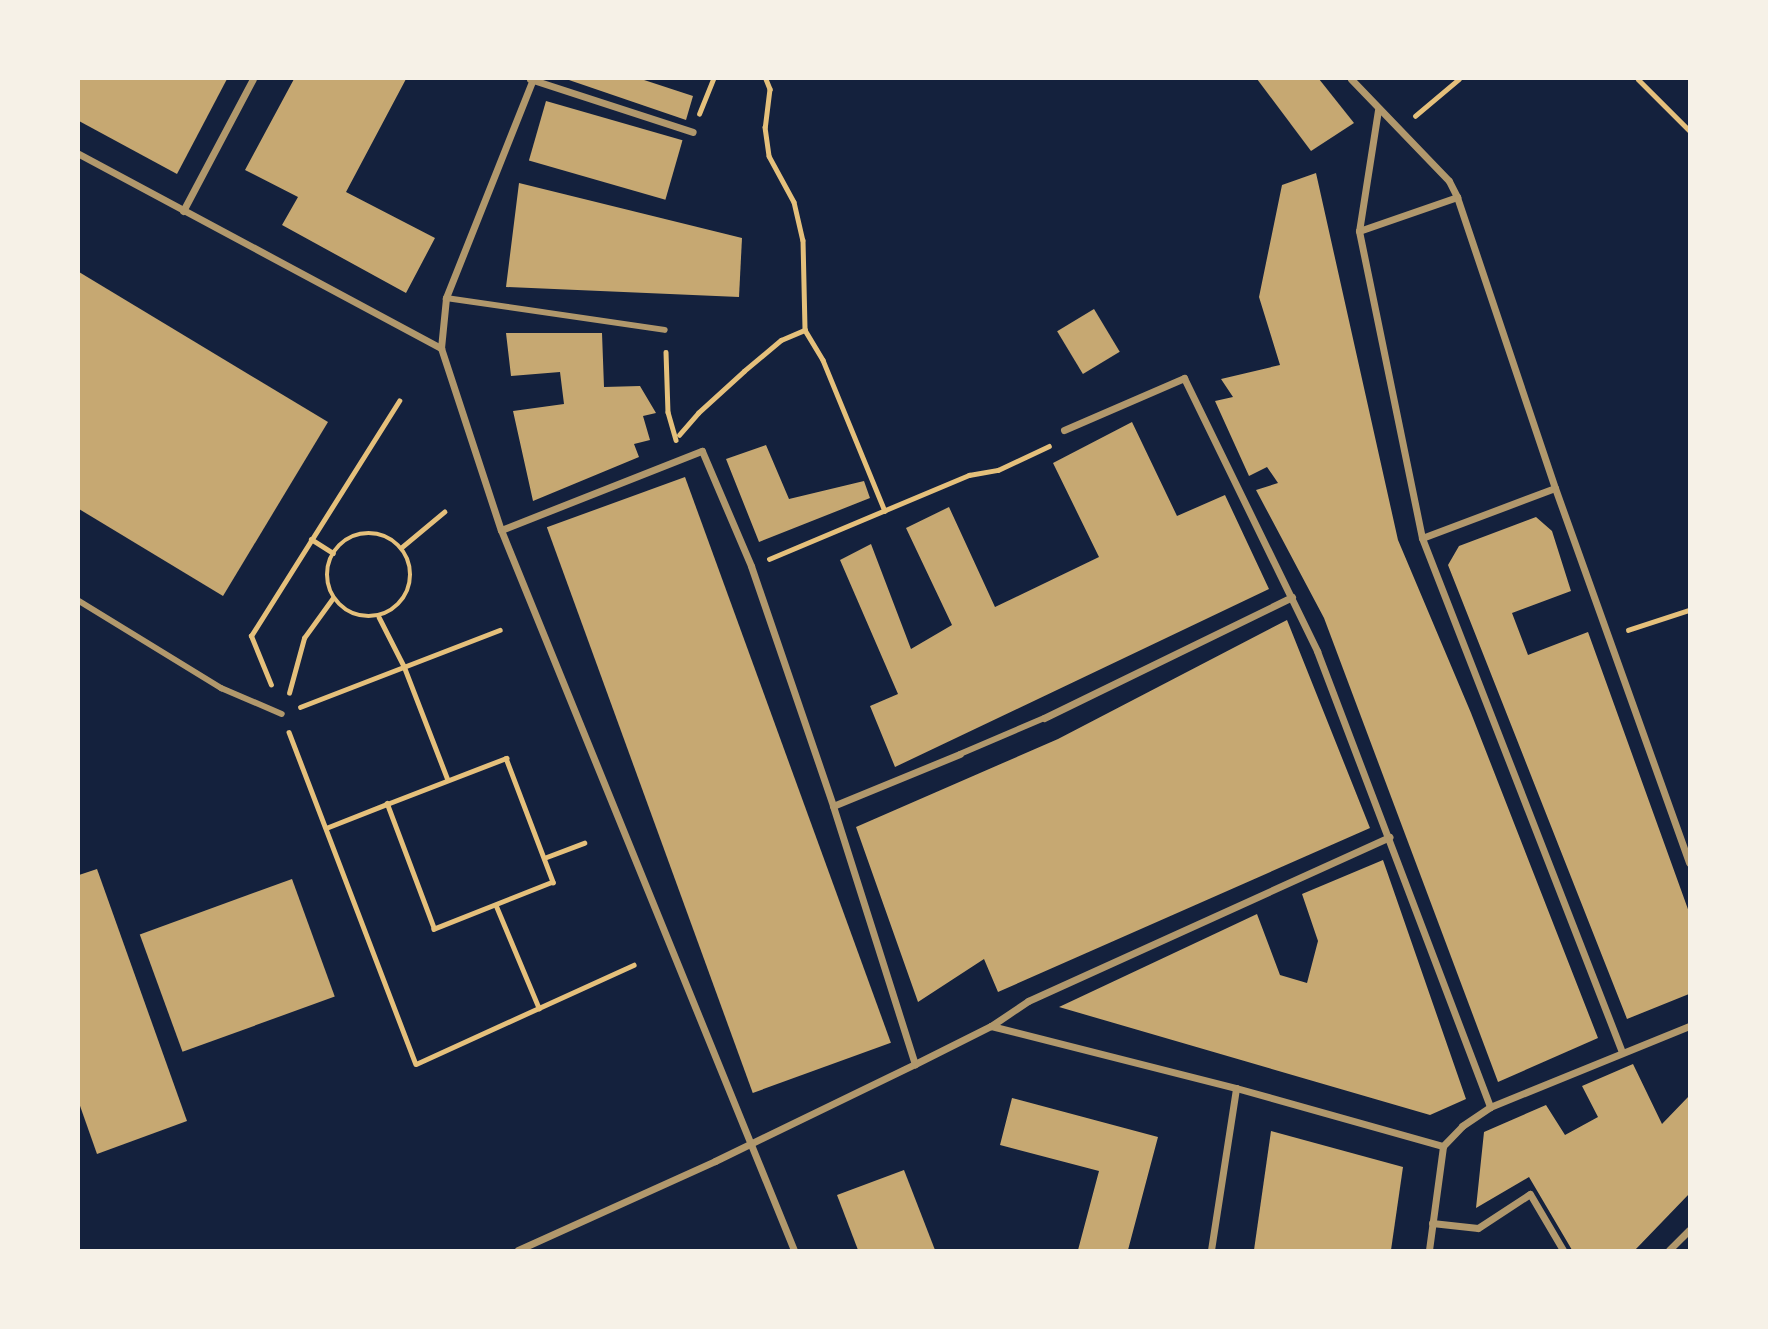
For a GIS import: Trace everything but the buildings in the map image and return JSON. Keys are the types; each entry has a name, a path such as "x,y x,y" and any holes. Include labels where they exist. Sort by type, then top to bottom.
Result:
{"street":[{"path":"183,211 253,79"},
{"path":"692,132 531,79 446,298 441,348 501,530 794,1250"},
{"path":"1351,79 1399,132 1449,181 1457,197 1555,488 1689,863"},
{"path":"1378,110 1359,231 1422,538 1622,1052"},
{"path":"79,154 441,348"},
{"path":"1359,231 1457,197"},
{"path":"446,298 664,330"},
{"path":"1065,430 1184,378 1317,651 1390,837 1490,1107"},
{"path":"501,530 702,452 751,566 833,806 915,1064"},
{"path":"1422,538 1555,488"},
{"path":"833,806 1044,718 1292,597"},
{"path":"79,601 221,688 282,714"},
{"path":"518,1250 915,1064 991,1026 1028,1001 1390,837"},
{"path":"991,1026 1236,1088 1443,1146"},
{"path":"1429,1250 1443,1146 1462,1126 1490,1107 1689,1026"},
{"path":"1211,1250 1236,1088"},
{"path":"1432,1223 1478,1227 1530,1194 1563,1250"},
{"path":"1669,1250 1689,1230"}],"path":[{"path":"692,132 713,79"},
{"path":"766,79 770,89 765,127 769,156 794,202 803,240 805,330 823,360 886,511"},
{"path":"1399,132 1424,106 1459,79"},
{"path":"1638,79 1689,130"},
{"path":"664,330 668,412 682,459"},
{"path":"676,438 698,413 781,340 805,330"},
{"path":"399,401 251,636 416,1064 633,964"},
{"path":"751,566 969,475 998,470 1047,448 1065,430"},
{"path":"402,547 444,512"},
{"path":"374,533 389,537 402,547 410,562 412,580 401,603 379,617 353,615 333,598 327,584 327,568 333,553 344,541 358,534 374,533"},
{"path":"311,539 333,553"},
{"path":"282,714 304,638 333,598"},
{"path":"1607,637 1689,610"},
{"path":"379,617 404,666 448,780"},
{"path":"282,714 500,630"},
{"path":"326,828 387,804 448,780 506,758 554,883 434,929 387,804"},
{"path":"544,858 584,843"},
{"path":"496,905 539,1008"}]}
